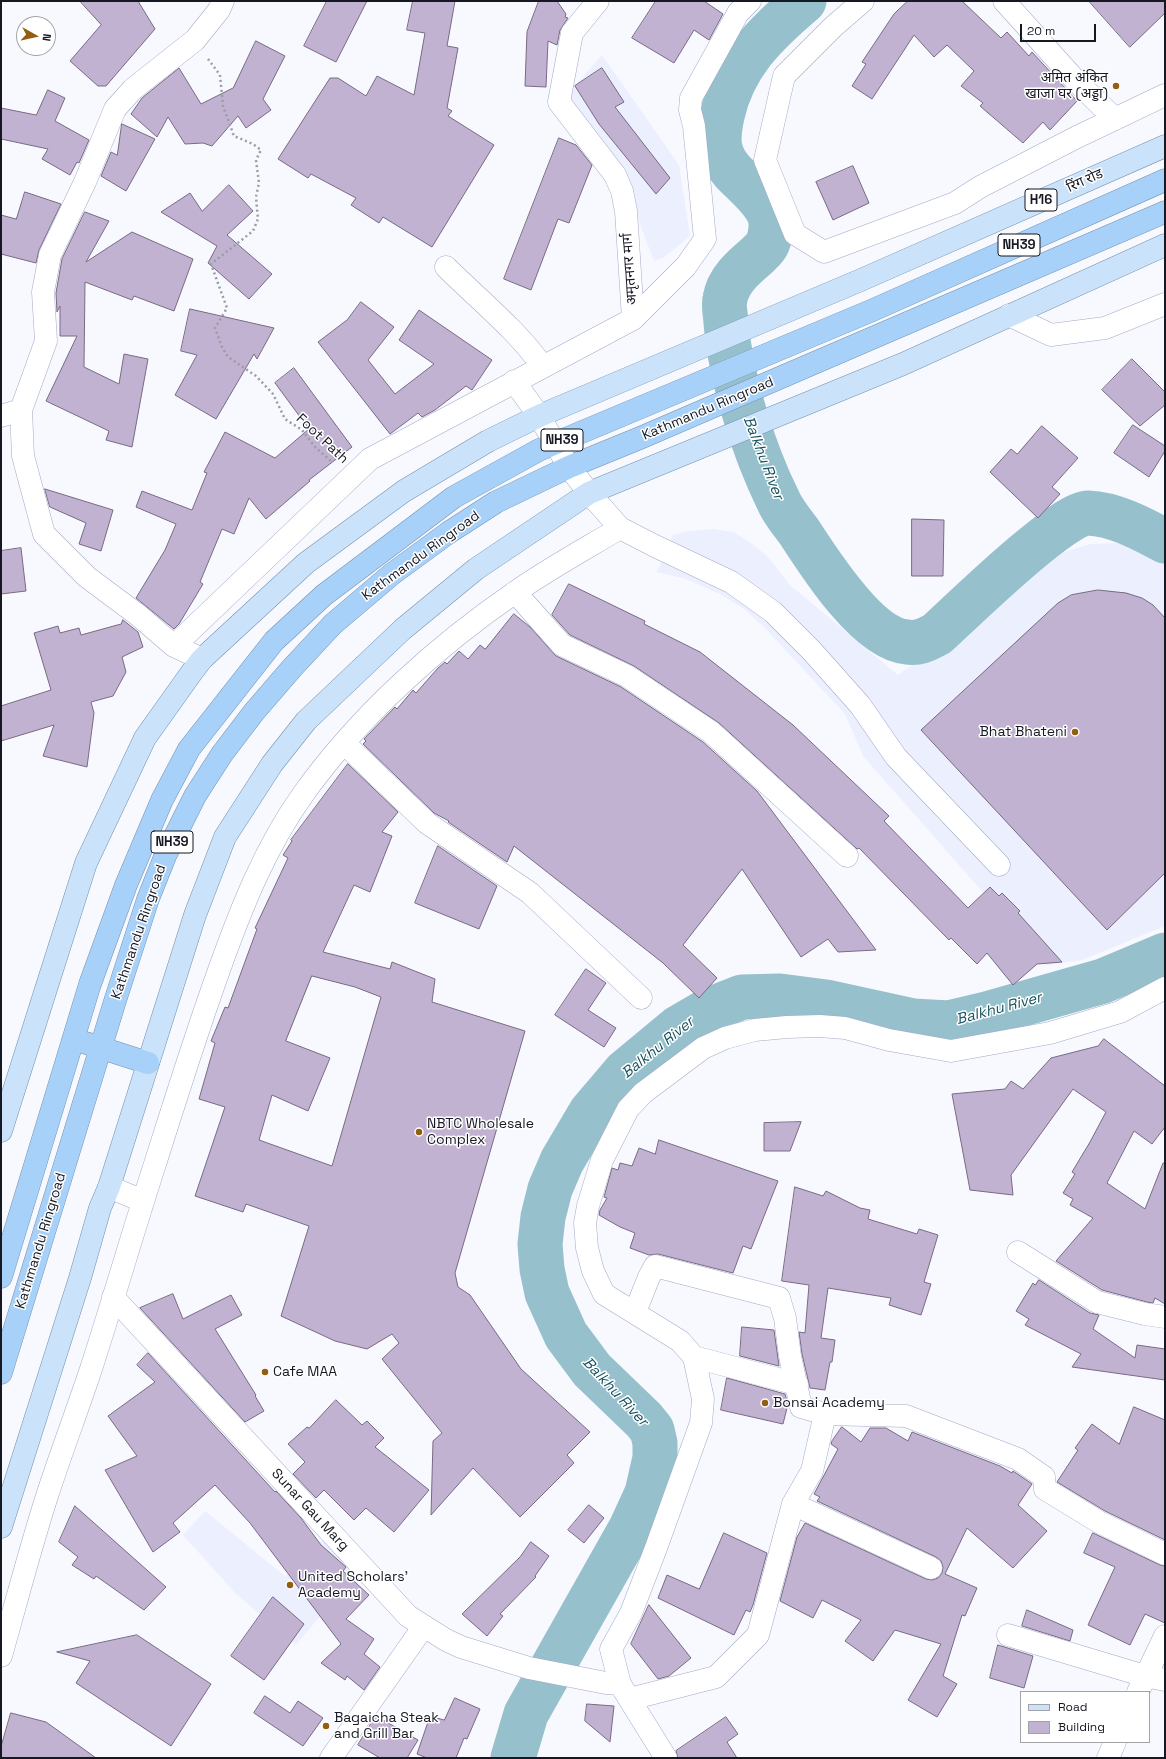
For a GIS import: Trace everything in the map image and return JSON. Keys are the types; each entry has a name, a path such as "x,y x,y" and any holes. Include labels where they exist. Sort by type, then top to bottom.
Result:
{"highway":[{"name":"Kathmandu Ringroad","path":"1,1277 90,984 126,885 162,800 189,749 274,641 324,595 454,497 539,450 873,310 1165,180"},
{"name":"Kathmandu Ringroad","path":"1,1373 148,899 166,854 195,796 222,754 254,712 333,624 392,574 496,502 569,467 640,438 1165,212"},
{"path":"74,1039 148,1063"}],"main road":[{"name":"रिंग रोड","path":"1,1131 86,863 145,738 202,659 306,564 404,491 488,441 539,416 861,280 1165,146"},
{"path":"1,1527 80,1278 100,1208 195,915 225,837 272,764 306,721 403,629 476,569 589,493 656,467 903,364 1165,245"}],"street":[{"path":"202,659 174,646 138,615 86,578 44,534 11,413 46,341 43,292 50,255 85,182 116,109 133,89 195,40 219,10 223,1"},
{"name":"अमृतनगर मार्ग","path":"174,646 370,459 542,366 633,319 626,211 622,191 616,175 559,102 572,33 598,1"},
{"path":"633,319 686,266 704,239 694,126 690,110 691,98 738,13 750,1"},
{"path":"863,1 784,76 765,160 796,234 824,252 955,203 980,187 1165,95"},
{"path":"1004,1 1077,82 1115,119"},
{"path":"446,267 535,355 542,366"},
{"path":"1009,315 1051,335 1105,328 1165,304"},
{"path":"514,381 539,416 569,467 589,493 620,528 654,546 731,582 773,612 811,650 860,706 896,757 1000,865"},
{"path":"1,1656 47,1498 114,1297 212,989 248,894 291,812 314,780 344,743 386,700 435,654 515,592 620,528"},
{"path":"515,592 562,645 627,676 711,732 847,856"},
{"path":"344,743 427,823 530,894 642,998"},
{"path":"666,1758 619,1689 612,1649 630,1613 642,1584 700,1423 703,1399 694,1357 680,1341 604,1294 593,1271 587,1248 585,1223 588,1206 602,1160 628,1109 643,1093 703,1048 725,1038 755,1030 820,1026 845,1028 896,1041 951,1051 1050,1033 1120,1012 1165,988"},
{"path":"108,1187 143,1202"},
{"path":"1018,1252 1097,1302 1145,1314 1165,1317"},
{"path":"635,1312 655,1266 779,1298 785,1318 790,1356 801,1407 825,1414 906,1416 1018,1459 1044,1476 1045,1489 1099,1522 1165,1554"},
{"name":"Sunar Gau Marg","path":"114,1297 408,1616 446,1640 461,1647 530,1668 619,1689"},
{"path":"694,1357 797,1384"},
{"path":"619,1689 716,1677 758,1635 793,1504 812,1471 825,1414"},
{"path":"793,1504 931,1568"},
{"path":"331,1758 424,1626"},
{"path":"1008,1635 1149,1683 1165,1636"},
{"path":"1108,1758 1115,1743"}],"path":[{"name":"Foot Path","path":"195,40 220,75 223,106 234,136 253,144 261,150 256,160 259,183 256,197 258,219 253,230 211,264 227,308 215,328 228,357 256,376 273,394 285,419 302,430 315,447 349,480"}],"shaded area":[{"path":"602,55 679,165 690,236 663,258 654,261 623,179 565,97"},
{"path":"713,529 733,532 751,543 767,556 790,585 898,675 940,645 969,619 1019,579 1062,553 1090,544 1117,543 1142,548 1165,556 1165,926 1082,960 1047,965 863,756 845,714 764,627 743,608 720,594 686,579 657,572 673,535 689,531"},
{"name":"United Scholars' Academy","path":"205,1511 285,1576 326,1537 361,1576 317,1620 296,1645 236,1594 183,1535"}],"building":[{"path":"80,1 138,1 155,29 106,86 98,86 70,61 101,25"},
{"path":"327,1 367,1 336,62 304,46"},
{"path":"413,1 455,1 447,46 458,48 447,108 452,111 448,116 494,145 432,247 383,217 379,223 351,205 356,198 311,174 308,178 278,159 330,78 338,78 366,96 377,76 414,95 425,33 407,30"},
{"path":"539,1 557,1 566,14 565,17 568,18 560,30 557,45 548,41 546,87 525,86 527,32"},
{"path":"656,1 704,1 723,14 709,40 694,30 674,63 632,38"},
{"path":"908,1 962,1 1001,38 1007,32 1029,56 1032,52 1077,101 1050,130 1043,122 1023,143 980,106 983,103 961,86 974,71 947,45 934,57 914,35 872,99 852,86 866,64 862,62 894,14"},
{"path":"1089,1 1165,1 1165,13 1130,47"},
{"path":"256,41 285,56 263,99 271,110 246,128 238,116 212,146 203,143 185,144 168,117 157,137 131,114 142,98 179,68 201,104 233,88"},
{"path":"602,68 624,102 615,107 670,178 656,194 599,124 575,86"},
{"path":"48,90 65,98 55,121 89,140 79,163 77,162 70,175 42,159 48,149 1,139 1,108 36,115"},
{"path":"122,124 155,139 126,191 101,176 111,152 117,155"},
{"path":"559,138 576,145 592,165 569,223 558,219 531,290 504,279"},
{"path":"853,166 869,203 833,220 816,182"},
{"path":"229,185 253,211 227,235 272,274 249,299 208,263 217,246 161,212 190,193 202,211"},
{"path":"25,192 61,204 39,250 36,263 1,254 1,215 16,219"},
{"path":"85,212 109,221 86,262 132,232 193,259 174,311 134,296 132,300 85,282 84,367 119,384 124,354 148,359 132,447 106,440 109,431 46,401 77,336 60,336 60,306 57,312 56,293 62,259"},
{"path":"361,302 394,327 368,360 395,394 434,364 399,340 419,310 492,360 472,390 466,386 435,410 422,417 418,413 390,434 318,342 347,320"},
{"path":"190,309 274,328 257,359 254,354 216,419 175,395 197,355 181,351"},
{"path":"1132,359 1165,392 1165,405 1140,426 1102,390"},
{"path":"294,368 352,447 309,480 310,481 266,519 249,498 234,534 222,529 200,582 203,584 179,624 174,629 136,598 165,550 176,524 136,507 142,491 192,510 207,473 204,472 225,432 275,458 309,429 275,383"},
{"path":"1133,425 1165,446 1165,451 1149,477 1114,453"},
{"path":"1042,426 1078,458 1052,487 1060,494 1038,518 990,472 1011,449 1017,454"},
{"path":"45,489 113,510 101,551 79,544 86,523 50,507"},
{"path":"912,519 944,520 943,576 912,576"},
{"path":"21,548 26,591 1,594 1,551"},
{"path":"569,584 645,621 644,624 700,652 793,725 889,816 884,821 968,908 990,887 999,896 1002,893 1020,911 1018,913 1062,962 1037,964 1013,985 987,953 977,964 951,938 949,940 859,848 857,849 719,723 634,666 570,635 552,615"},
{"path":"1098,590 1126,593 1142,598 1153,605 1165,618 1165,873 1107,930 921,730 1058,603 1071,595"},
{"path":"514,614 530,627 556,656 621,687 703,742 757,791 876,950 838,952 828,939 801,957 742,869 683,945 717,978 699,998 663,963 514,846 507,862 448,822 449,821 434,813 363,744 366,741 364,739 395,707 397,709 413,690 416,693 438,668 445,662 447,664 459,651 468,659 480,645 485,649"},
{"path":"123,620 138,632 143,647 122,657 126,672 113,696 91,702 94,713 87,767 43,756 54,725 1,741 1,706 51,690 34,633 58,626 60,633 79,628 81,635 121,624"},
{"path":"348,764 398,812 382,832 392,836 370,892 354,885 323,952 390,969 392,962 435,979 432,1002 525,1031 455,1273 458,1287 470,1295 521,1369 590,1432 567,1455 574,1463 520,1517 473,1468 431,1515 433,1441 442,1433 382,1359 399,1343 392,1334 367,1349 335,1341 281,1316 309,1226 246,1204 243,1212 195,1196 225,1107 199,1099 215,1043 211,1041 225,1007 228,1008 257,929 255,928 288,858 283,855 292,841 291,840","holes":["312,976 355,987 381,997 332,1166 259,1140 272,1095 308,1111 330,1058 286,1041"]},
{"path":"438,846 497,886 479,929 415,903"},
{"path":"586,969 606,983 588,1010 616,1028 604,1047 555,1015"},
{"path":"1104,1039 1165,1086 1165,1127 1152,1144 1134,1131 1107,1183 1145,1209 1163,1163 1165,1163 1165,1304 1155,1298 1153,1303 1102,1290 1056,1261 1093,1218 1070,1205 1073,1199 1063,1193 1075,1174 1072,1172 1106,1112 1073,1089 1011,1175 1013,1195 970,1190 952,1094 1005,1089 1011,1081 1023,1089 1051,1058 1098,1046"},
{"path":"801,1122 790,1151 764,1151 764,1123"},
{"path":"659,1140 778,1181 751,1249 743,1246 733,1273 658,1254 649,1255 630,1248 635,1233 620,1227 599,1215 600,1210 607,1198 604,1197 612,1168 618,1170 620,1163 632,1166 639,1148 655,1154"},
{"path":"795,1187 823,1196 826,1191 860,1208 870,1210 868,1219 917,1234 919,1229 938,1235 924,1282 931,1284 921,1315 889,1305 891,1298 828,1288 821,1338 835,1340 832,1362 830,1362 825,1390 810,1388 802,1354 799,1332 805,1333 809,1285 782,1281"},
{"path":"1039,1280 1090,1313 1099,1315 1093,1329 1135,1358 1137,1345 1165,1349 1165,1380 1072,1367 1081,1354 1025,1325 1029,1319 1016,1311 1033,1283 1035,1285"},
{"path":"173,1294 183,1319 231,1295 242,1315 215,1329 256,1395 255,1396 264,1411 245,1422 140,1308"},
{"path":"742,1327 774,1330 779,1366 740,1356"},
{"path":"148,1353 275,1492 276,1491 301,1518 321,1545 346,1567 343,1571 369,1595 346,1619 374,1639 364,1654 380,1667 364,1690 347,1676 345,1680 321,1663 341,1644 250,1523 215,1485 173,1523 180,1532 153,1552 105,1470 137,1456 108,1416 155,1382 137,1365"},
{"name":"Bonsai Academy","path":"727,1378 785,1394 788,1404 783,1424 721,1410"},
{"path":"336,1400 362,1425 367,1421 384,1438 375,1447 429,1490 394,1532 366,1508 354,1520 324,1490 316,1498 293,1474 305,1462 288,1444 307,1427 309,1428"},
{"path":"1134,1407 1165,1420 1165,1540 1105,1511 1057,1482 1078,1450 1075,1448 1092,1424 1119,1444"},
{"path":"842,1427 861,1442 870,1428 886,1428 908,1441 912,1432 1000,1466 1012,1473 1013,1471 1032,1484 1018,1505 1047,1531 1013,1568 967,1528 945,1574 977,1588 965,1616 962,1615 943,1676 957,1684 937,1717 908,1700 941,1644 895,1630 873,1661 845,1641 861,1620 822,1600 813,1618 780,1601 797,1537 805,1523 926,1579 932,1580 938,1578 942,1573 943,1567 941,1561 936,1557 817,1501 820,1497 814,1494 838,1449 831,1444"},
{"path":"589,1505 604,1518 584,1543 568,1530"},
{"path":"75,1506 166,1587 144,1610 96,1576 94,1579 72,1565 78,1557 59,1542"},
{"path":"724,1533 767,1553 753,1605 750,1612 746,1610 734,1635 658,1598 667,1575 699,1589"},
{"path":"1093,1533 1165,1566 1165,1623 1145,1614 1130,1645 1088,1625 1115,1567 1084,1553"},
{"path":"531,1542 549,1556 535,1576 536,1577 500,1614 503,1616 487,1636 462,1614 520,1557"},
{"path":"273,1597 304,1624 264,1680 231,1656"},
{"path":"649,1605 691,1658 669,1676 658,1679 631,1644"},
{"path":"1027,1610 1073,1630 1070,1641 1022,1626"},
{"path":"137,1635 211,1684 171,1746 76,1683 90,1661 57,1652"},
{"path":"998,1645 1033,1656 1024,1688 990,1678"},
{"path":"265,1696 290,1713 298,1701 323,1718 303,1746 254,1713"},
{"path":"455,1698 480,1709 467,1739 464,1738 456,1758 427,1758 417,1754 430,1716 444,1720"},
{"path":"587,1704 614,1706 610,1742 585,1721"},
{"path":"11,1713 46,1722 96,1758 1,1758 1,1747"},
{"path":"376,1716 418,1740 407,1758 380,1758 358,1745"},
{"path":"726,1717 738,1734 727,1742 737,1758 678,1758 676,1751"}],"waterway":[{"name":"Balkhu River","path":"804,1 764,38 742,66 727,98 719,132 721,153 724,159 733,172 758,197 768,212 770,219 771,232 767,244 764,249 737,274 729,286 724,302 724,308 733,367 744,413 760,459 785,513 832,580 861,614 877,628 892,638 907,642 923,641 937,634 988,586 1035,545 1075,517 1088,513 1108,516 1128,523 1165,541"},
{"name":"Balkhu River","path":"513,1758 526,1714 631,1528 647,1493 655,1458 655,1443 652,1430 644,1420 592,1370 566,1335 547,1293 542,1269 540,1244 543,1217 550,1189 562,1161 591,1112 625,1072 678,1028 709,1010 742,997 780,996 826,1002 913,1021 949,1023 987,1014 1103,981 1165,955"}],"place":[{"name":"अमित अंकित खाजा घर (अड्डा)","path":"1116,86"},
{"name":"Bhat Bhateni","path":"1075,732"},
{"name":"NBTC Wholesale Complex","path":"419,1132"},
{"name":"Cafe MAA","path":"265,1372"},
{"name":"Bonsai Academy","path":"765,1403"},
{"name":"United Scholars' Academy","path":"290,1585"},
{"name":"Bagaicha Steak and Grill Bar","path":"326,1726"}]}
